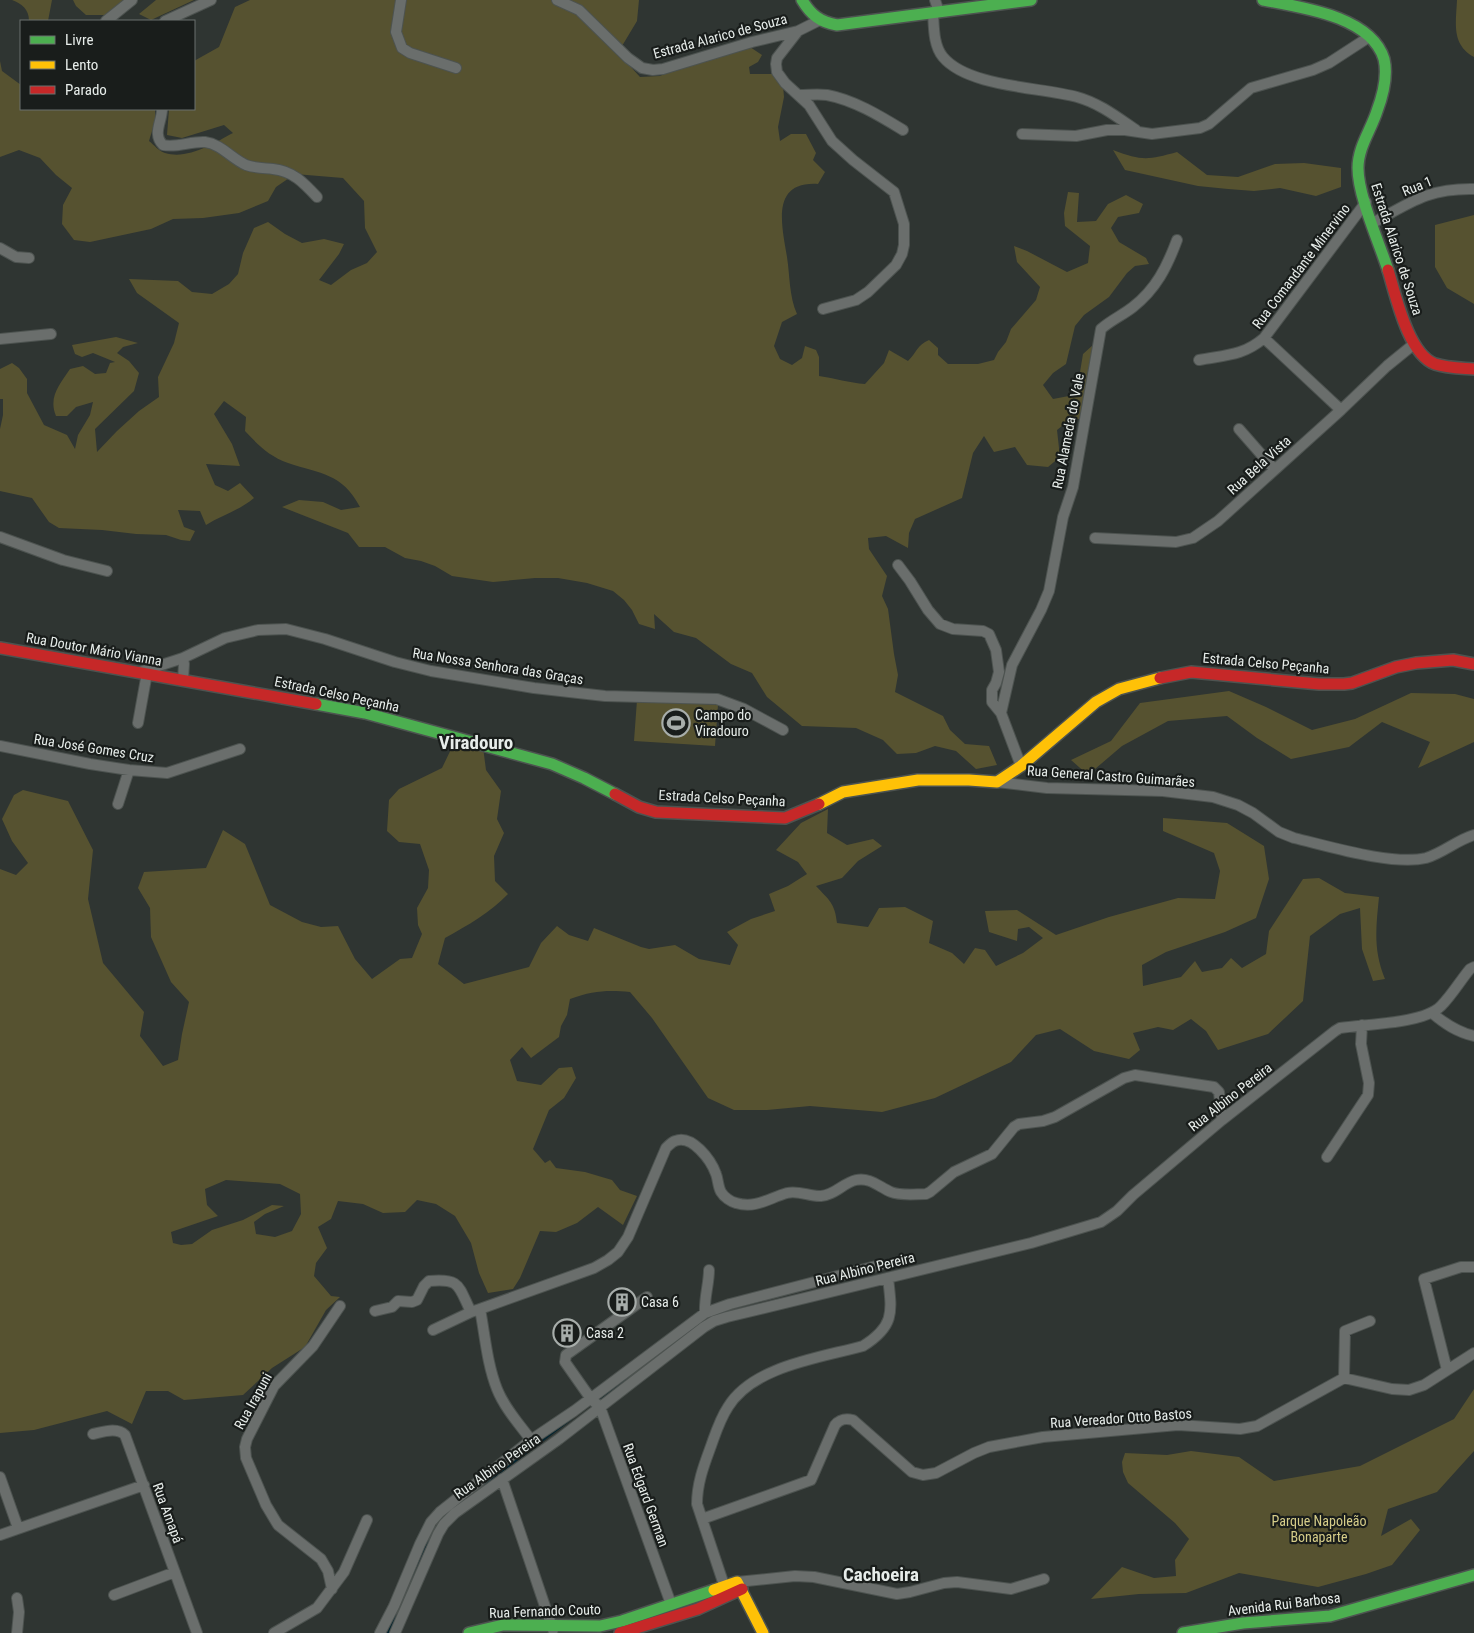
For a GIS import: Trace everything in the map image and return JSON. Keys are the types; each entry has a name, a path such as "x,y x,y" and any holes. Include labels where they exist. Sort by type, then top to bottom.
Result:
{"main road":[{"path":"802,0 808,12 818,21 837,25 1031,0"},
{"name":"Estrada Alarico de Souza","path":"1263,0 1328,14 1356,26 1369,36 1377,46 1384,60 1386,75 1377,112 1359,153 1358,178 1374,223 1395,294 1418,351 1427,360 1437,365 1474,369"},
{"name":"Rua Doutor Mário Vianna","path":"0,648 183,680"},
{"name":"Estrada Celso Peçanha","path":"183,680 365,714 519,754 568,771 605,788 639,807 656,812 785,818 804,812 843,792 918,780 997,782 1021,766 1096,702 1119,689 1146,681 1191,672 1319,684 1344,684 1357,682 1416,663 1453,660 1474,664"},
{"name":"Avenida Rui Barbosa","path":"1183,1633 1243,1623 1330,1616 1474,1575"},
{"name":"Avenida Rui Barbosa","path":"1251,1633 1344,1622 1474,1584"},
{"path":"740,1585 763,1633"},
{"name":"Rua Fernando Couto","path":"620,1633 690,1611 740,1585"},
{"name":"Rua Fernando Couto","path":"469,1633 503,1625 553,1629 600,1626 622,1621 671,1604 726,1591"}],"street":[{"path":"107,20 132,0"},
{"path":"167,20 211,0"},
{"path":"401,0 396,32 402,48 410,53 456,68"},
{"name":"Estrada Alarico de Souza","path":"558,0 579,10 628,58 642,68 653,70 663,69 752,42 798,31 818,21"},
{"path":"934,0 937,47 943,57 955,66 975,76 1020,87 1078,97 1096,103 1140,133"},
{"path":"798,31 781,52 776,64 781,78 809,105 832,141 894,192 904,224 904,245 896,265 868,292 856,300 823,309"},
{"path":"1022,134 1076,136 1107,130 1125,130 1152,134 1200,128 1209,124 1251,88 1313,70 1329,63 1369,36"},
{"path":"799,95 826,95 843,100 876,114 903,130"},
{"path":"162,110 157,135 158,140 163,145 176,146 204,142 216,146 249,166 283,170 292,174 302,181 317,197"},
{"name":"Rua 1","path":"1374,223 1416,199 1434,192 1453,188 1474,189"},
{"name":"Rua Comandante Minervino","path":"1199,360 1250,350 1264,338 1366,202"},
{"name":"Rua Alameda do Vale","path":"1001,713 1012,665 1049,591 1063,517 1073,487 1101,329 1149,293 1161,276 1177,240"},
{"path":"0,248 16,257 29,258"},
{"path":"0,339 51,334"},
{"path":"1264,338 1341,410"},
{"name":"Rua Bela Vista","path":"1095,538 1176,542 1187,541 1201,534 1218,521 1274,468 1341,410 1386,366 1414,344"},
{"path":"1239,429 1274,468"},
{"path":"4,539 63,560 107,571"},
{"path":"898,565 910,580 928,610 940,624 960,630 983,631 989,634 996,650 1000,672 992,690 992,702 1001,713 1021,766"},
{"name":"Rua Nossa Senhora das Graças","path":"144,673 183,658 225,638 269,629 286,629 431,671 534,688 605,696 717,699 744,709 783,730"},
{"path":"183,658 183,680"},
{"path":"138,723 144,673"},
{"name":"Rua José Gomes Cruz","path":"0,746 129,770 167,772 175,771 240,748"},
{"path":"118,804 129,770"},
{"name":"Rua General Castro Guimarães","path":"997,782 1047,788 1163,791 1213,798 1238,805 1253,813 1279,832 1294,838 1389,859 1424,858 1474,835"},
{"path":"1474,967 1470,969 1441,1006 1432,1013 1448,1026 1462,1033 1474,1036"},
{"name":"Rua Albino Pereira","path":"380,1633 394,1606 420,1544 435,1517 539,1440 714,1321 1031,1242 1101,1222 1117,1211 1133,1195 1222,1120 1335,1031 1340,1028 1407,1020 1432,1013"},
{"path":"1327,1157 1368,1094 1369,1083 1360,1044 1362,1025"},
{"path":"433,1330 476,1310 594,1268 608,1260 618,1252 628,1237 666,1148 675,1141 685,1140 700,1148 716,1174 720,1191 733,1203 757,1205 788,1193 796,1192 825,1196 855,1180 875,1182 892,1192 926,1194 954,1172 992,1154 1014,1127 1019,1124 1043,1121 1055,1116 1124,1078 1135,1074 1214,1087 1219,1092 1222,1120"},
{"name":"Rua Albino Pereira","path":"395,1633 444,1524 455,1513 559,1439 595,1402 705,1313 730,1304 880,1265"},
{"path":"1446,1370 1424,1278 1461,1267 1474,1267"},
{"path":"705,1313 705,1299 710,1270"},
{"path":"726,1591 697,1504 697,1490 719,1423 729,1405 745,1388 763,1375 783,1367 863,1346 872,1341 883,1330 891,1311 888,1278"},
{"path":"376,1311 392,1307 398,1301 412,1302 417,1300 429,1281 445,1280 453,1282 476,1310 497,1390 506,1405 539,1440 559,1439"},
{"name":"Rua Edgard German","path":"647,1298 564,1358 595,1402 671,1604"},
{"name":"Rua Irapuni","path":"332,1589 328,1571 322,1559 278,1525 266,1505 246,1458 245,1447 247,1439 274,1386 313,1346 340,1306"},
{"path":"1370,1321 1346,1331 1344,1378 1392,1389 1409,1390 1424,1386 1474,1353"},
{"name":"Rua Vereador Otto Bastos","path":"702,1519 811,1480 835,1425 839,1420 847,1418 853,1420 912,1472 922,1475 936,1473 989,1447 1043,1438 1178,1425 1240,1429 1256,1426 1344,1378"},
{"name":"Rua Amapá","path":"93,1434 115,1430 122,1432 144,1486 197,1633"},
{"path":"0,1477 18,1528"},
{"path":"502,1479 553,1629"},
{"path":"0,1535 144,1486"},
{"path":"274,1633 317,1608 344,1572 368,1520"},
{"path":"114,1595 175,1572"},
{"path":"740,1585 751,1580 795,1576 814,1577 897,1594 944,1583 957,1582 1012,1589 1044,1579"},
{"path":"17,1598 19,1612 17,1633"}],"green space":[{"path":"12,0 52,0 48,20 29,20 28,13 19,3"},
{"path":"73,0 125,0 106,15 86,15 76,6"},
{"path":"156,0 194,0 151,20 139,14"},
{"path":"250,0 553,0 579,11 625,58 640,77 660,76 677,68 750,47 762,55 758,62 749,67 750,74 773,74 783,86 784,97 778,127 780,141 791,134 806,134 816,153 813,160 825,172 818,184 803,185 792,190 786,198 783,208 783,232 790,286 797,314 782,322 774,346 780,359 792,365 802,358 805,346 816,350 819,357 819,376 865,384 884,363 889,350 908,361 919,346 929,340 938,348 938,355 948,364 978,364 994,360 1006,342 1011,329 1036,300 1040,287 1017,262 1014,246 1067,272 1088,263 1090,246 1065,226 1064,213 1068,192 1079,193 1077,222 1096,221 1108,204 1126,195 1143,204 1139,213 1118,217 1111,228 1119,242 1146,258 1149,264 1135,266 1127,273 1109,297 1084,315 1075,326 1066,364 1053,373 1043,385 1053,399 1074,395 1083,354 1093,345 1104,341 1090,363 1097,379 1085,420 1072,418 1057,430 1060,457 1048,467 1027,465 1015,447 994,452 984,436 973,453 962,498 915,519 909,533 908,548 886,536 868,538 869,549 887,576 882,596 888,609 898,675 895,692 943,716 950,730 965,744 989,746 997,765 976,769 956,751 935,746 916,753 897,754 883,740 856,728 802,726 767,697 752,673 731,664 696,638 674,632 654,614 655,629 639,624 632,610 613,591 587,583 558,578 493,582 452,576 435,566 405,558 385,547 359,547 348,533 282,507 299,500 323,502 341,510 360,507 346,487 330,476 288,463 269,453 245,431 246,417 224,401 214,414 232,444 240,466 206,464 215,485 228,491 240,483 254,498 243,506 206,525 200,511 178,510 184,527 195,531 190,541 166,535 59,528 49,522 32,498 0,491 0,429 3,415 3,399 0,399 0,369 12,363 19,368 27,379 27,393 44,425 67,435 75,449 78,435 90,415 93,402 76,407 67,416 56,416 53,403 56,391 70,369 83,366 95,374 106,373 110,363 115,362 93,353 82,357 75,354 72,345 116,337 138,343 123,347 117,353 129,361 139,373 134,391 95,429 97,452 139,411 159,397 158,377 174,343 179,323 137,293 129,279 178,281 192,292 212,294 229,284 238,274 243,253 254,228 268,222 302,243 324,239 344,244 339,254 319,280 331,285 351,270 367,263 377,252 365,228 364,201 343,178 295,174 276,187 268,201 239,213 203,218 173,219 151,229 90,242 74,240 62,224 63,205 72,188 40,158 19,150 0,157 0,61 2,71 20,84 20,110 155,110 155,121 149,141 159,150 174,155 192,152 209,146 233,133 224,125 182,138 167,135 169,110 195,110 195,60 219,47 235,7"},
{"path":"561,0 639,0 637,21 622,46"},
{"path":"1457,0 1474,0 1474,57 1467,52 1458,39 1456,32"},
{"path":"1113,150 1138,158 1159,157 1177,152 1207,175 1238,177 1275,164 1304,163 1341,168 1341,187 1316,196 1280,188 1254,191 1198,186 1125,170"},
{"path":"1474,215 1474,304 1447,288 1435,267 1435,225"},
{"path":"1229,691 1312,730 1355,719 1411,693 1455,694 1474,699 1474,742 1418,768 1430,742 1382,722 1349,747 1291,759 1257,738 1227,716 1168,721 1122,746 1088,775 1071,760 1111,741 1140,703"},
{"name":"Campo do Viradouro","path":"637,700 718,705 715,746 634,741"},
{"path":"455,741 483,747 486,770 501,791 497,819 504,833 494,856 495,881 508,894 486,913 445,938 438,964 464,984 529,967 541,943 557,926 569,935 588,941 594,928 641,947 649,949 675,945 699,959 730,965 738,945 727,932 751,919 775,911 769,894 788,886 807,874 798,862 776,850 801,823 828,809 827,833 847,845 873,839 882,846 858,861 842,878 816,886 833,906 837,923 868,927 879,908 905,907 933,921 929,943 952,953 964,964 975,948 985,950 996,966 1023,953 1043,938 1029,927 1018,929 1017,941 989,932 985,911 1017,910 1056,935 1109,917 1178,898 1215,899 1220,871 1214,853 1163,831 1163,818 1227,823 1264,846 1269,879 1256,918 1225,932 1166,952 1142,965 1143,986 1181,977 1195,961 1202,972 1222,968 1231,958 1242,968 1266,954 1269,931 1303,879 1319,878 1345,893 1379,897 1376,929 1377,948 1385,979 1373,981 1362,949 1360,908 1340,914 1310,936 1303,1001 1268,1034 1218,1050 1206,1031 1191,1019 1173,1030 1158,1027 1133,1033 1140,1050 1129,1059 1094,1051 1060,1029 1036,1035 1011,1062 935,1098 882,1112 810,1106 767,1110 734,1110 708,1098 652,1018 630,992 600,992 570,999 567,1015 561,1026 559,1037 531,1058 522,1047 510,1060 517,1081 541,1085 559,1068 572,1067 576,1078 564,1098 549,1110 533,1149 545,1163 550,1160 556,1168 585,1172 612,1180 620,1190 637,1196 623,1225 598,1207 577,1223 556,1232 540,1231 520,1278 513,1289 488,1293 479,1273 471,1243 455,1216 436,1204 417,1200 405,1212 383,1213 363,1204 338,1201 331,1219 318,1227 327,1248 316,1263 314,1276 331,1296 340,1297 326,1310 305,1347 272,1368 243,1395 184,1400 168,1391 146,1391 132,1424 107,1411 34,1430 0,1433 0,869 16,875 28,863 12,841 2,819 14,795 23,790 68,801 93,850 88,899 103,963 144,1012 140,1036 163,1066 178,1060 189,1002 171,982 151,937 150,908 138,888 144,872 206,868 223,830 245,844 270,905 302,922 321,927 338,926 355,959 372,979 400,959 412,958 422,934 418,925 417,908 428,888 429,870 420,844 399,842 387,831 389,800 399,789 442,768","holes":["226,1180 280,1184 300,1194 301,1214 292,1231 275,1237 256,1234 254,1222 265,1214 284,1206 272,1205 243,1220 212,1230 192,1244 181,1245 173,1243 171,1232 218,1216 207,1205 205,1189"]},
{"name":"Parque Napoleão Bonaparte","path":"1474,1389 1474,1451 1437,1492 1388,1509 1381,1536 1411,1519 1420,1530 1392,1565 1318,1587 1239,1573 1186,1593 1139,1594 1091,1599 1122,1567 1154,1578 1176,1576 1175,1560 1189,1539 1175,1523 1128,1483 1123,1472 1122,1462 1125,1453 1167,1455 1191,1451 1239,1457 1274,1481 1360,1466 1454,1419"}],"waterway":[{"path":"703,1321 713,1315"},
{"path":"597,1400 682,1336"},
{"path":"462,1501 572,1418"},
{"path":"388,1633 422,1553 439,1523 450,1510"}],"traffic: fast":[{"path":"802,0 816,17 837,25 1031,0"},
{"path":"1263,0 1314,10 1350,23 1377,44 1384,59 1385,79 1383,92 1362,146 1358,168 1361,192 1388,270"},
{"path":"316,704 365,713 552,764 615,794"},
{"path":"1183,1633 1243,1623 1330,1616 1474,1575"},
{"path":"469,1633 503,1625 600,1626 622,1621 714,1590"}],"traffic: slow":[{"path":"819,804 843,792 918,780 997,782 1021,766 1096,702 1119,689 1160,678"},
{"path":"714,1590 737,1582 763,1633"}],"traffic: jam":[{"path":"1388,270 1404,323 1417,349 1435,364 1454,368 1474,369"},
{"path":"0,648 316,704"},
{"path":"1160,678 1191,672 1319,684 1344,684 1352,683 1396,667 1416,663 1453,660 1474,664"},
{"path":"615,794 639,807 656,812 785,818 819,804"},
{"path":"620,1633 698,1609 742,1589"}],"place":[{"name":"Campo do Viradouro","path":"676,723"},
{"name":"Casa 6","path":"622,1302"},
{"name":"Casa 2","path":"567,1333"}],"district":[{"name":"Viradouro","path":"476,742"},
{"name":"Cachoeira","path":"881,1574"}]}
